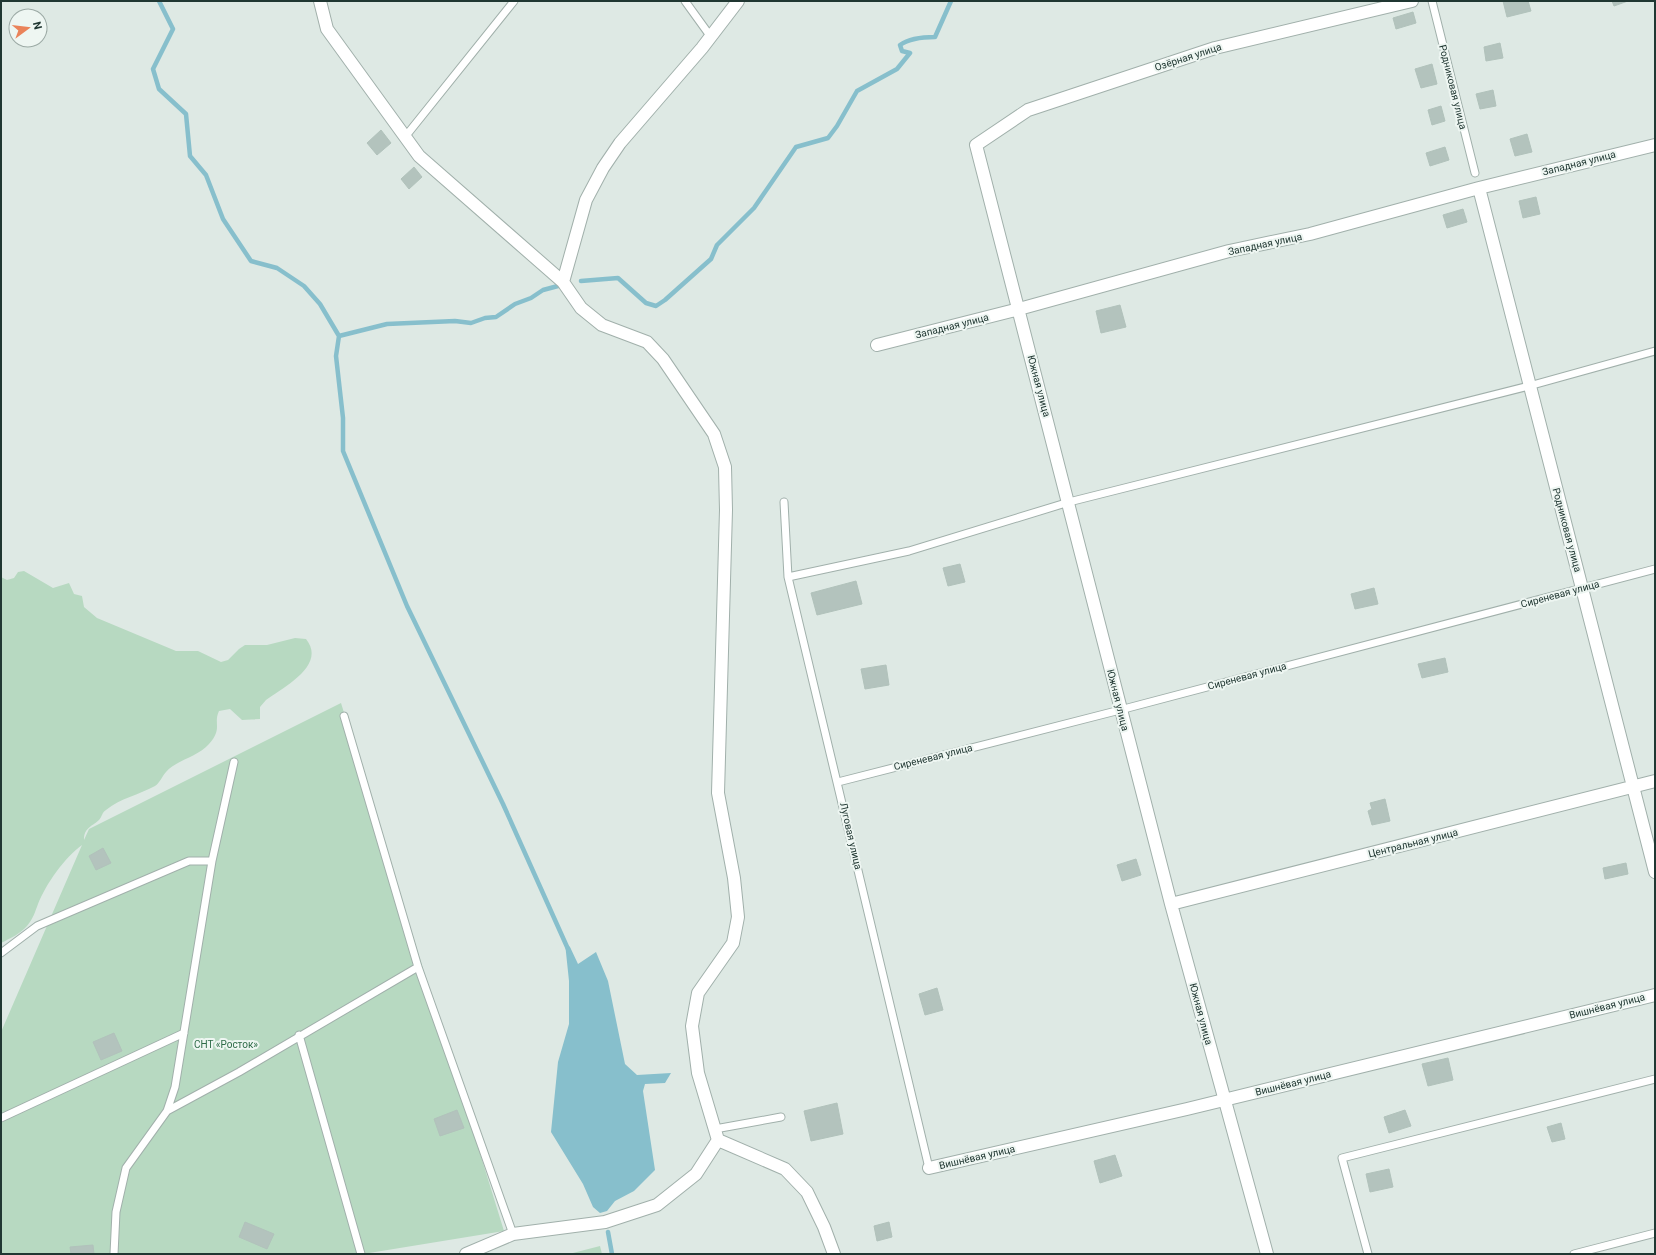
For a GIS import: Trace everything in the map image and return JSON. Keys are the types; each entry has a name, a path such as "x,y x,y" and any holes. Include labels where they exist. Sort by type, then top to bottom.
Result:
{"street":[{"path":"320,1 327,29 419,156 563,282 581,308 602,325 647,342 663,359 714,434 725,467 726,510 718,793 734,878 738,917 733,943 698,993 692,1026 698,1073 716,1134 696,1174 657,1205 605,1222 514,1234 466,1254"},
{"path":"563,282 586,200 603,168 620,143 711,37 738,1"},
{"name":"Озёрная улица","path":"976,145 1028,110 1215,48 1412,1"},
{"name":"Южная улица","path":"976,145 1069,502 1120,710 1171,904 1267,1254"},
{"name":"Западная улица","path":"877,345 1019,309 1229,251 1310,234 1479,188 1655,145"},
{"name":"Родниковая улица","path":"1479,188 1529,386 1583,587 1655,872"},
{"name":"Центральная улица","path":"1171,904 1655,781"},
{"name":"Вишнёвая улица","path":"929,1168 1225,1100 1655,995"},
{"path":"716,1134 786,1169 807,1192 824,1227 834,1254"}],"lane":[{"path":"405,137 514,1"},
{"path":"685,1 711,37"},
{"name":"Родниковая улица","path":"1432,1 1475,173"},
{"path":"788,577 909,551 1069,502 1529,386 1655,351"},
{"name":"Луговая улица","path":"784,502 788,577 929,1168"},
{"name":"Сиреневая улица","path":"838,782 1120,710 1655,569"},
{"path":"344,716 418,967 514,1234"},
{"path":"114,1254 116,1212 126,1168 167,1111 175,1087 212,861 234,762"},
{"path":"1,953 37,926 189,861 212,861"},
{"path":"167,1111 239,1072 299,1035 418,967"},
{"path":"1,1118 184,1033"},
{"path":"299,1035 361,1254"},
{"path":"1368,1254 1342,1158 1655,1079"},
{"path":"716,1134 781,1117"},
{"path":"1574,1254 1655,1232"}],"green space":[{"name":"СНТ «Росток»","path":"24,571 53,588 69,583 74,594 82,596 84,607 97,618 176,651 198,651 221,662 228,660 245,645 267,645 295,638 306,639 311,649 311,658 307,666 292,682 266,700 260,707 260,719 242,720 230,709 219,711 217,715 216,734 209,744 199,752 175,764 155,786 111,806 103,813 99,820 87,830 84,840 89,829 341,703 504,1231 363,1254 1,1254 1,1032 82,845 69,856 51,880 41,896 27,926 12,938 1,943 1,577 7,580 14,578 18,572"},
{"path":"600,1246 602,1254 569,1254"}],"water":[{"path":"565,943 570,947 578,964 596,952 608,981 625,1064 637,1075 671,1073 665,1083 645,1084 643,1091 655,1170 634,1191 615,1201 607,1211 600,1213 593,1207 583,1184 551,1132 558,1062 569,1024 569,981"}],"building":[{"path":"1503,1 1528,1 1531,11 1507,17"},
{"path":"1612,1 1628,1 1614,6"},
{"path":"1413,12 1416,23 1396,29 1393,18"},
{"path":"1500,43 1503,58 1486,61 1484,47"},
{"path":"1432,64 1437,84 1421,88 1415,69"},
{"path":"1493,90 1496,106 1480,109 1476,94"},
{"path":"1441,106 1445,121 1432,125 1428,110"},
{"path":"381,130 391,143 377,155 367,143"},
{"path":"1527,134 1532,152 1515,156 1510,139"},
{"path":"1445,147 1449,160 1430,166 1426,153"},
{"path":"414,167 422,177 409,189 401,179"},
{"path":"1536,197 1540,214 1523,218 1519,201"},
{"path":"1463,209 1467,222 1447,228 1443,215"},
{"path":"1120,305 1126,327 1101,333 1096,311"},
{"path":"960,564 965,582 948,586 943,568"},
{"path":"856,581 862,604 817,615 811,593"},
{"path":"1374,588 1378,604 1355,609 1351,594"},
{"path":"1445,658 1448,672 1422,678 1418,664"},
{"path":"886,665 889,685 865,689 861,669"},
{"path":"1385,799 1390,821 1372,825 1368,811 1372,809 1370,803"},
{"path":"103,848 111,863 96,870 89,856"},
{"path":"1136,859 1141,875 1122,881 1117,865"},
{"path":"1626,863 1628,874 1605,879 1603,868"},
{"path":"937,988 943,1010 925,1015 919,994"},
{"path":"114,1033 122,1051 101,1060 93,1042"},
{"path":"1448,1058 1453,1080 1428,1086 1422,1064"},
{"path":"837,1103 843,1134 811,1141 804,1111"},
{"path":"457,1110 464,1128 440,1136 434,1119"},
{"path":"1405,1110 1411,1126 1389,1133 1384,1117"},
{"path":"1561,1123 1565,1139 1552,1142 1547,1127"},
{"path":"1115,1155 1122,1176 1100,1183 1094,1161"},
{"path":"1389,1169 1393,1187 1370,1192 1366,1174"},
{"path":"245,1222 274,1234 267,1249 239,1237"},
{"path":"889,1222 892,1237 877,1241 874,1226"},
{"path":"93,1245 94,1254 71,1254 70,1247"}],"waterway":[{"path":"159,1 173,29 153,69 159,89 186,114 190,156 206,175 223,219 251,261 277,268 304,286 320,304 339,336 336,356 343,418 343,451 407,606 503,804 568,949"},
{"path":"581,281 618,278 646,303 656,306 665,300 711,259 717,245 754,208 796,147 828,138 837,126 857,91 897,69 910,53 902,51 900,45 917,38 935,37 951,1"},
{"path":"339,336 387,324 455,321 471,323 485,318 496,317 515,304 531,298 543,290 558,286"},
{"path":"608,1232 612,1254"}]}
